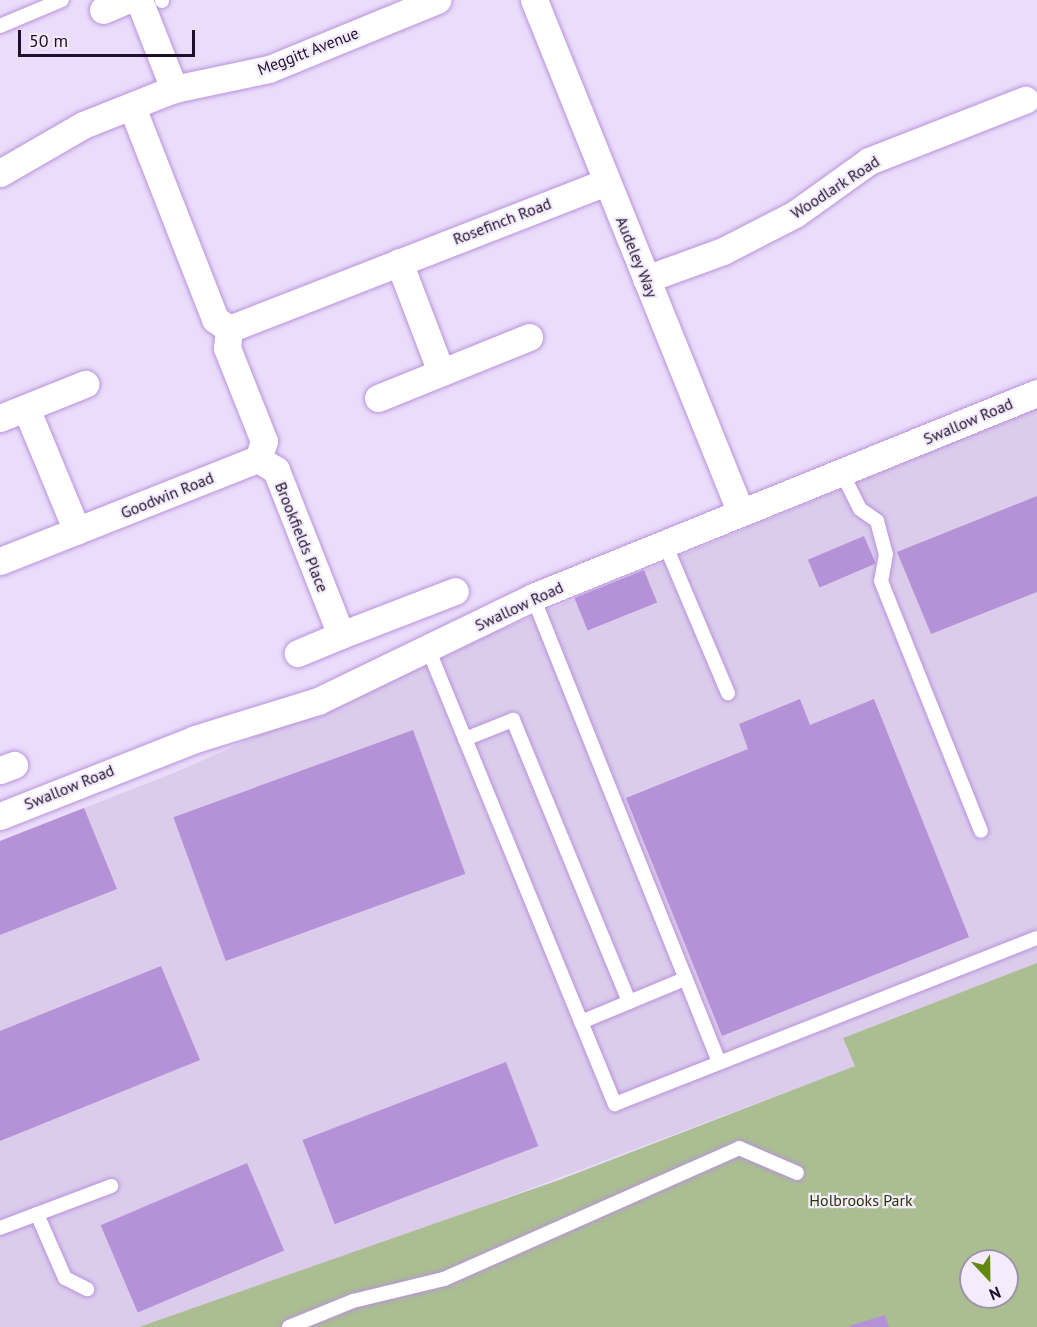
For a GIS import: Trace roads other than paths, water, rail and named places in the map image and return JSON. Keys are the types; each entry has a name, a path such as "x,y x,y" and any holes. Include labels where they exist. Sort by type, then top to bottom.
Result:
{"street":[{"path":"139,0 174,89"},
{"name":"Meggitt Avenue","path":"0,173 83,125 174,89 269,69 437,0"},
{"name":"Audeley Way","path":"534,0 741,513"},
{"name":"Woodlark Road","path":"646,279 723,251 795,214 869,161 1025,100"},
{"path":"132,107 215,319 229,329 226,348 264,441 258,459"},
{"name":"Rosefinch Road","path":"229,329 606,182"},
{"path":"399,262 441,372"},
{"path":"378,398 529,337"},
{"path":"0,418 85,384"},
{"name":"Swallow Road","path":"0,816 184,742 318,701 429,651 533,597 1037,393"},
{"path":"26,408 77,531"},
{"name":"Goodwin Road","path":"0,561 258,459"},
{"name":"Brookfields Place","path":"258,459 276,470 341,635"},
{"path":"298,653 454,591"}],"lane":[{"path":"0,26 62,0"},
{"path":"842,473 860,509 877,521 886,554 881,581 981,831"},
{"path":"665,544 728,693"},
{"path":"533,597 719,1062"},
{"path":"429,651 615,1104 1037,939"},
{"path":"465,739 513,720 629,1002"},
{"path":"581,1022 685,979"},
{"path":"289,1327 354,1301 444,1279 739,1148 797,1173"},
{"path":"0,1228 111,1186"},
{"path":"36,1214 65,1278 87,1289"}],"park label":[{"name":"Holbrooks Park","path":"861,1200"}]}
